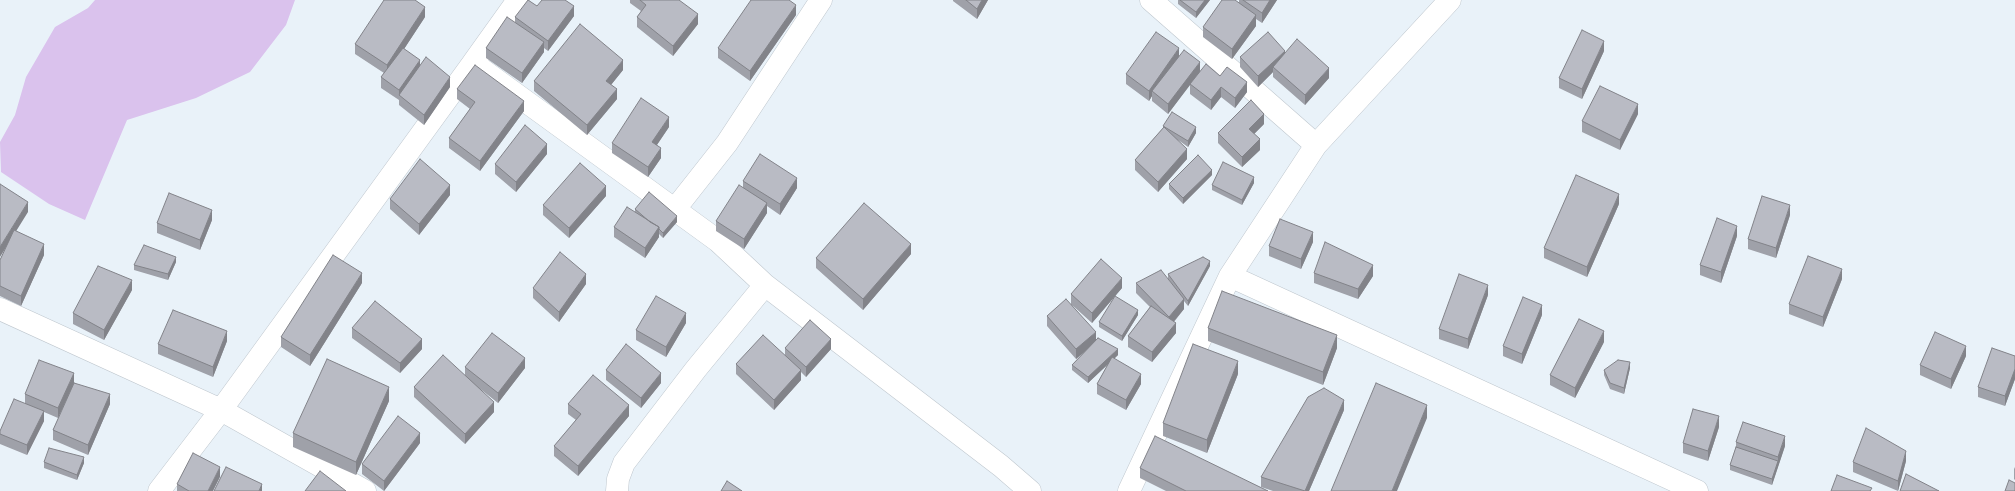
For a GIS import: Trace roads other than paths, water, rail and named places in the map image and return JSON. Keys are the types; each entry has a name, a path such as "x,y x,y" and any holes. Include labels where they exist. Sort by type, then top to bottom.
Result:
{"street":[{"path":"159,491 220,410 518,0"},
{"path":"675,209 727,143 821,0"},
{"path":"1151,0 1316,144"},
{"path":"1128,491 1230,276 1316,144 1450,0"},
{"path":"473,63 718,241 765,285 1019,487"},
{"path":"1230,276 1696,491"},
{"path":"617,491 618,479 624,463 696,369 765,285"},
{"path":"0,309 220,410 365,491"}]}
